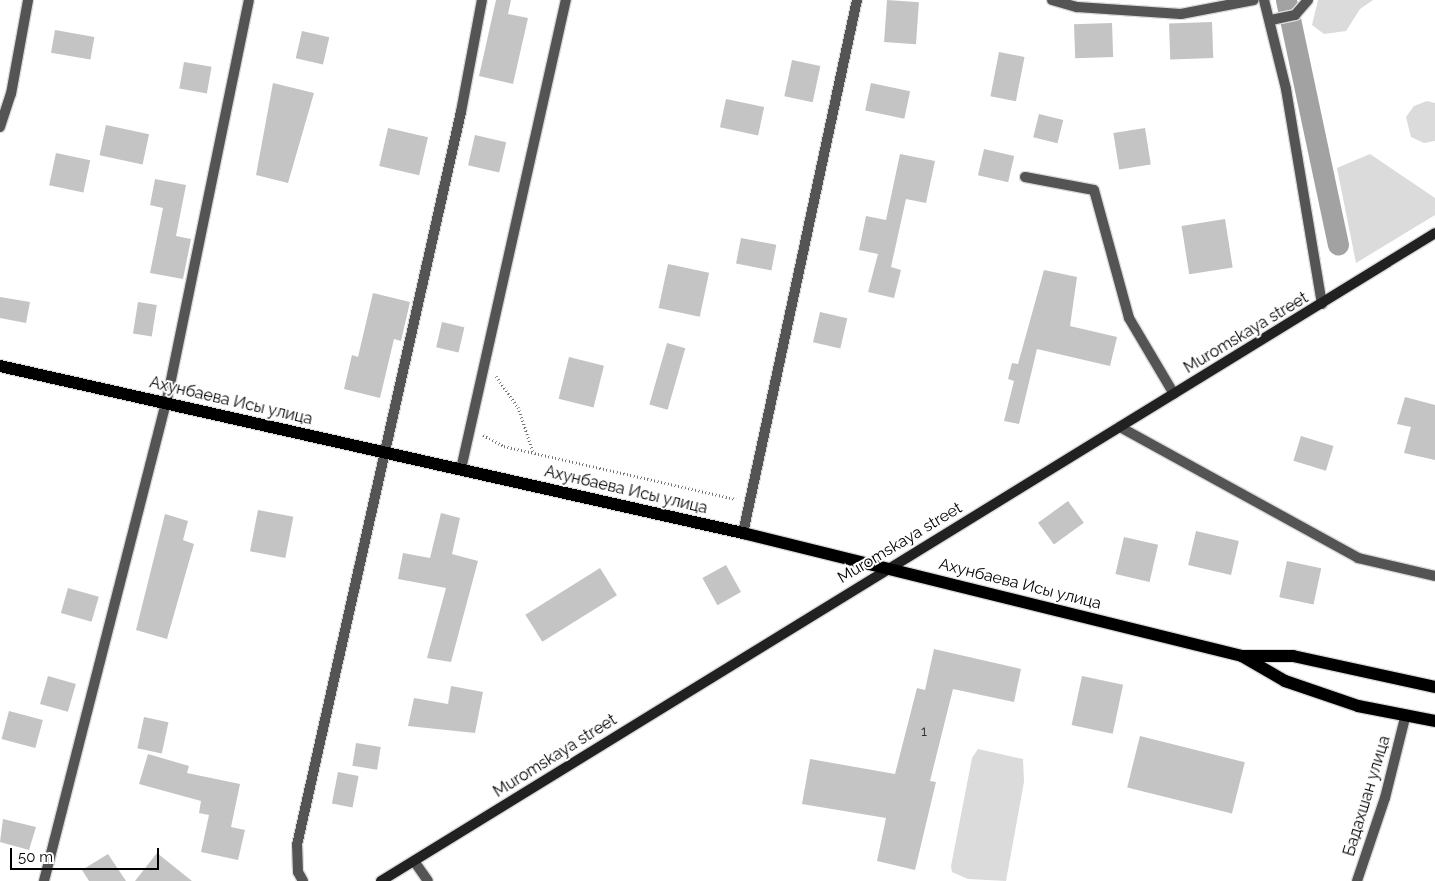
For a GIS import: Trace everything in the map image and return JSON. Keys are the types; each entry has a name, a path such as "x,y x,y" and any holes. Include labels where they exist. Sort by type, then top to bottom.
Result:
{"main road":[{"name":"Muromskaya street","path":"381,881 887,568 1322,304 1435,233"},
{"name":"Ахунбаева Исы улица","path":"0,366 743,533 1242,656 1293,656 1435,687"},
{"name":"Ахунбаева Исы улица","path":"1242,656 1285,681 1405,718 1435,722"}],"street":[{"path":"0,127 11,94 28,0"},
{"path":"44,881 166,404 248,0"},
{"path":"303,881 298,872 297,845 385,452 482,0"},
{"path":"461,469 566,0"},
{"path":"743,533 857,0"},
{"path":"1052,0 1077,7 1181,14 1254,0"},
{"path":"1264,0 1271,20 1322,304"},
{"path":"1271,20 1295,15 1308,0"},
{"path":"1025,177 1094,190 1129,318 1174,394"},
{"path":"1120,427 1358,558 1435,576"},
{"name":"Бадахшан улица","path":"1357,881 1385,798 1405,718"},
{"path":"414,860 428,881"}],"path":[{"path":"486,359 518,407 534,453"},
{"path":"480,434 534,453 736,500"}],"shaded area":[{"path":"1318,0 1373,0 1360,9 1346,31 1324,34 1312,25"},
{"path":"1427,101 1435,103 1435,141 1424,143 1411,137 1406,117 1414,106"},
{"path":"1370,154 1435,198 1435,215 1356,263 1337,168"},
{"path":"978,749 1023,759 1024,782 1006,881 968,879 952,872 951,866 972,758"}],"building":[{"path":"496,0 511,0 508,14 528,18 513,84 479,76"},
{"path":"887,0 919,2 916,44 884,42"},
{"path":"1212,22 1213,58 1170,59 1169,24"},
{"path":"1112,23 1113,57 1075,58 1074,24"},
{"path":"55,30 94,37 90,60 51,53"},
{"path":"302,31 329,37 323,65 296,58"},
{"path":"999,52 1025,57 1016,101 990,96"},
{"path":"792,60 820,66 813,102 784,96"},
{"path":"184,62 212,67 207,93 179,89"},
{"path":"273,83 314,93 288,183 256,175"},
{"path":"871,83 910,91 904,119 865,110"},
{"path":"726,99 764,107 758,135 720,127"},
{"path":"1039,114 1063,120 1057,143 1033,137"},
{"path":"106,125 149,134 143,164 100,155"},
{"path":"388,128 428,137 419,175 379,166"},
{"path":"1145,128 1151,165 1119,170 1113,133"},
{"path":"475,135 506,142 499,172 468,165"},
{"path":"984,149 1014,156 1008,182 978,175"},
{"path":"56,153 90,160 83,193 49,185"},
{"path":"900,154 935,161 926,203 906,199 891,267 901,270 894,298 868,292 878,254 859,250 866,216 886,220"},
{"path":"155,179 186,185 176,236 191,239 183,279 150,273 163,208 150,205"},
{"path":"1225,219 1233,267 1189,274 1182,226"},
{"path":"741,238 776,245 771,270 736,264"},
{"path":"668,264 709,273 700,317 659,308"},
{"path":"1044,270 1077,277 1070,326 1117,337 1110,366 1037,349 1019,424 1004,421 1014,381 1008,379 1012,363 1018,364"},
{"path":"373,293 410,302 401,341 394,339 380,398 344,389 352,355 358,357"},
{"path":"0,297 30,302 26,323 0,318"},
{"path":"138,302 157,305 152,337 133,334"},
{"path":"820,312 847,318 840,349 813,342"},
{"path":"442,322 464,327 459,353 436,347"},
{"path":"667,343 685,348 668,410 649,405"},
{"path":"569,357 604,366 594,407 559,399"},
{"path":"1405,397 1435,405 1435,460 1404,453 1411,427 1397,424"},
{"path":"1301,436 1334,446 1326,471 1293,461"},
{"path":"1068,501 1084,523 1054,545 1038,523"},
{"path":"258,510 293,517 285,558 250,551"},
{"path":"441,513 460,518 452,554 478,561 451,662 427,658 446,588 398,579 403,553 430,558"},
{"path":"165,514 188,521 183,540 194,544 167,639 136,630"},
{"path":"1196,531 1239,541 1231,575 1188,565"},
{"path":"1124,537 1158,545 1150,582 1115,574"},
{"path":"1287,561 1321,568 1314,604 1279,597"},
{"path":"726,565 741,592 717,605 702,578"},
{"path":"600,568 617,595 542,642 525,615"},
{"path":"68,588 99,597 92,622 61,613"},
{"path":"934,649 1021,669 1014,702 953,689 930,781 936,782 915,870 877,861 886,818 802,804 810,759 895,774 917,688 925,690"},
{"path":"48,676 76,684 68,712 40,704"},
{"path":"1082,676 1123,685 1113,734 1072,725"},
{"path":"451,686 483,692 475,733 408,726 414,698 448,704"},
{"path":"9,711 43,720 35,748 1,739"},
{"path":"144,717 168,722 162,753 137,748"},
{"path":"1140,736 1245,762 1232,814 1127,787"},
{"path":"356,743 381,747 377,770 352,766"},
{"path":"148,754 189,766 187,773 240,784 231,827 245,830 238,860 201,852 209,815 199,813 201,801 139,784"},
{"path":"338,772 359,776 353,807 332,803"},
{"path":"3,819 36,827 29,850 0,842"},
{"path":"157,853 192,881 135,881"},
{"path":"108,854 126,881 89,881 82,870"}],"waterway":[{"path":"1286,0 1338,245"}]}
